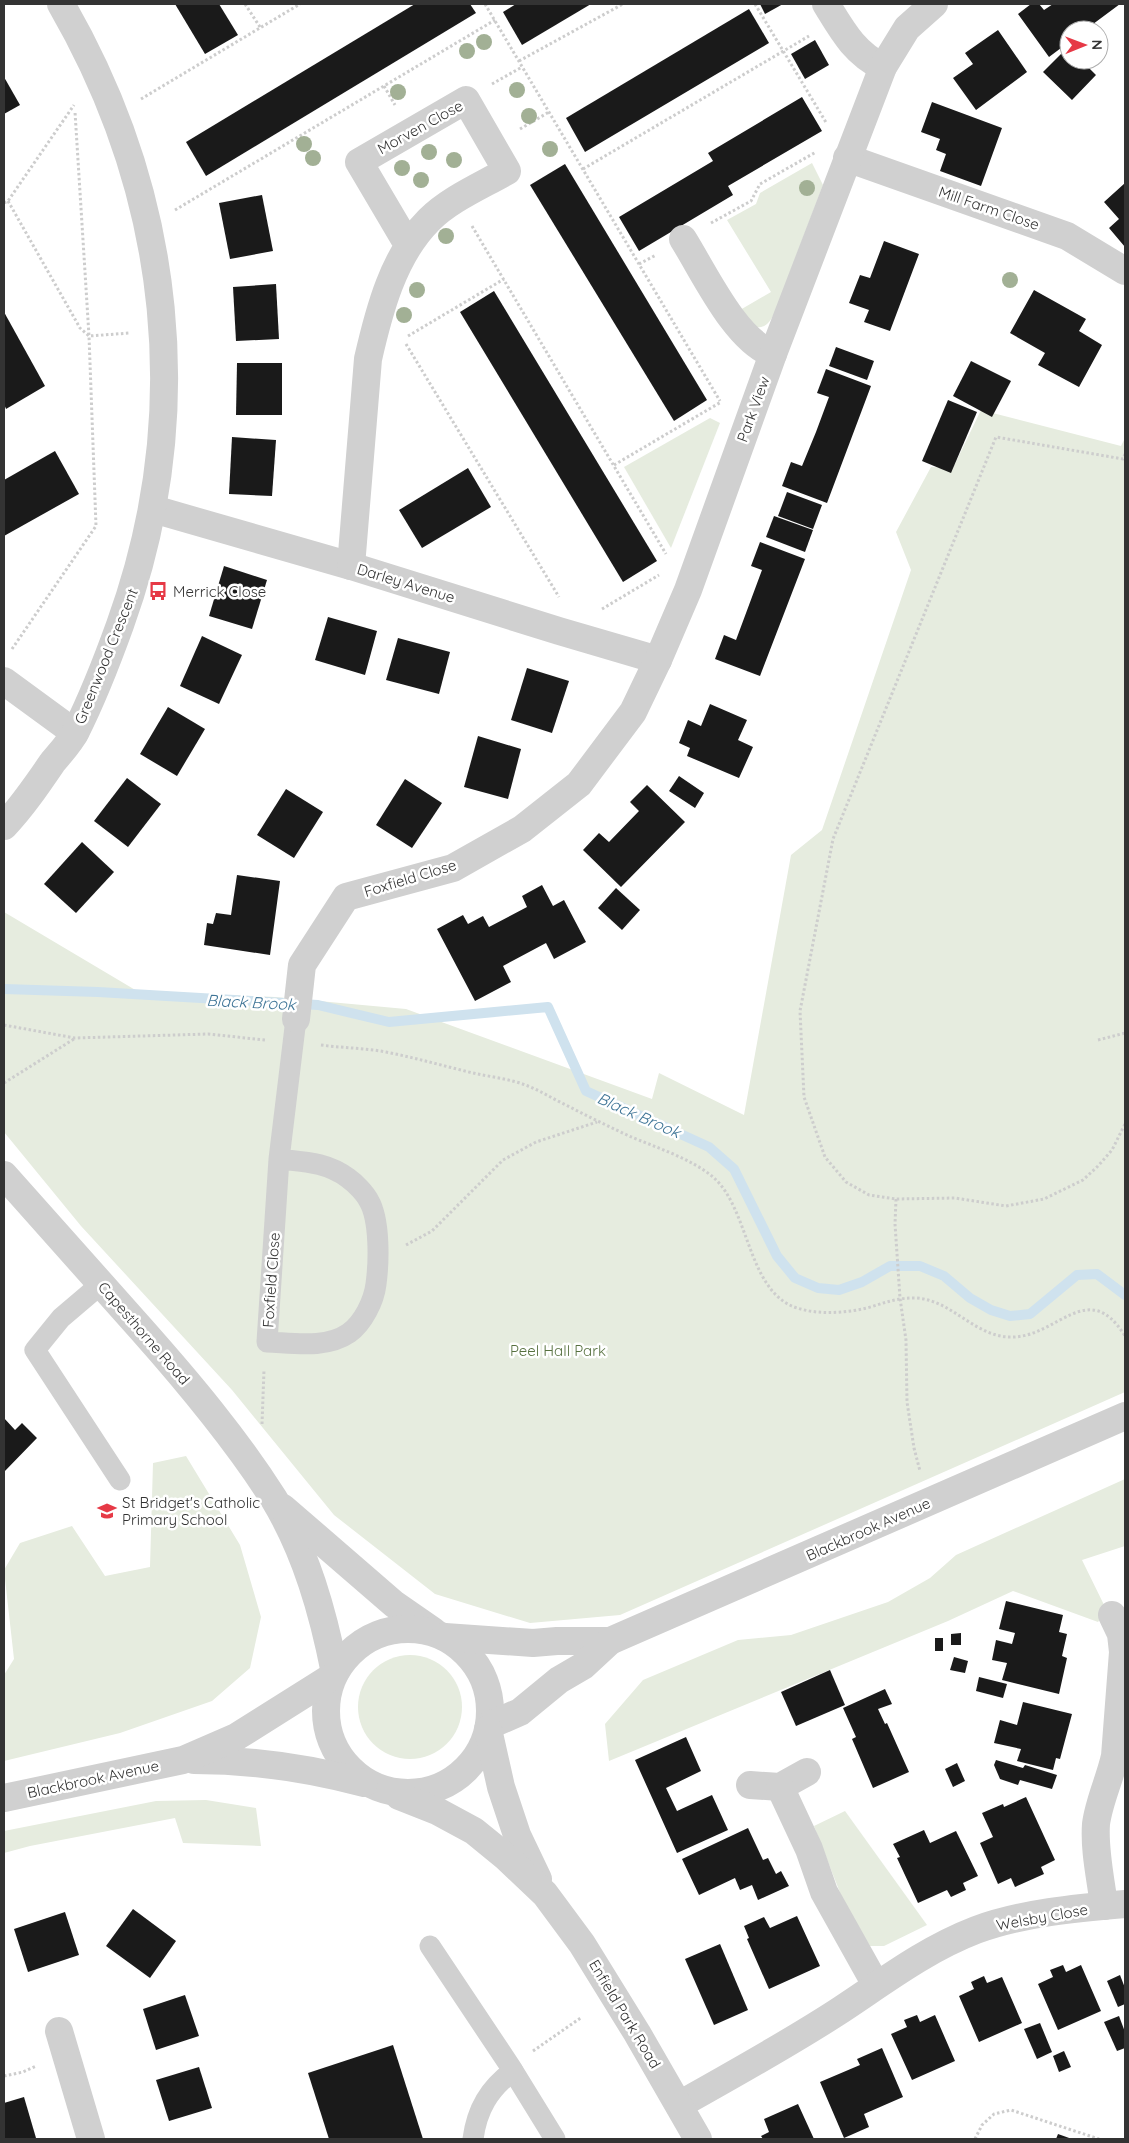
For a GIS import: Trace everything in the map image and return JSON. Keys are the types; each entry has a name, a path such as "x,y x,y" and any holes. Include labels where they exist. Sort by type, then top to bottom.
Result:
{"street":[{"name":"Greenwood Crescent","path":"4,826 15,814 74,733 108,658 135,584 153,509 161,445 165,377 163,330 158,277 148,226 126,141 94,64 60,4"},
{"name":"Park View","path":"658,660 688,590 752,412 842,149 883,67 907,28 934,4"},
{"path":"831,12 852,46 864,56 883,67"},
{"name":"Morven Close","path":"351,566 368,359 375,328 390,284 408,245 430,219 457,200 507,171 466,100 358,162 408,245"},
{"name":"Mill Farm Close","path":"842,149 1067,236 1125,271"},
{"path":"683,239 736,324 754,344 772,354"},
{"name":"Darley Avenue","path":"153,509 580,631 658,660"},
{"name":"Foxfield Close","path":"295,1031 302,965 346,897 453,868 522,829 578,784 633,712 658,660"},
{"path":"4,681 74,733"},
{"name":"Capesthorne Road","path":"4,1175 182,1376 243,1454 274,1500 298,1547 316,1592 327,1632 334,1674"},
{"name":"Blackbrook Avenue","path":"489,1727 520,1712 559,1680 583,1666 610,1640 929,1503 1125,1416"},
{"name":"Capesthorne Road","path":"274,1500 394,1604 441,1635"},
{"name":"Welsby Close","path":"679,2105 800,2036 912,1962 948,1942 977,1930 1025,1917 1114,1905 1096,1842 1096,1824 1115,1756 1124,1652 1121,1634 1112,1615"},
{"path":"414,1628 441,1635 462,1648 475,1662 485,1679 490,1698 489,1727 480,1750 466,1769 448,1783 426,1791 404,1793 376,1787 353,1772 339,1756 330,1738 326,1717 327,1696 334,1674 349,1653 368,1638 390,1630 414,1628"},
{"name":"Blackbrook Avenue","path":"441,1635 516,1643 610,1640"},
{"name":"Blackbrook Avenue","path":"4,1798 183,1760 236,1737 334,1674"},
{"name":"Enfield Park Road","path":"489,1727 501,1788 517,1835 545,1894"},
{"name":"Blackbrook Avenue","path":"183,1760 235,1760 280,1764 325,1772 376,1787"},
{"path":"750,1785 780,1787 807,1772"},
{"name":"Enfield Park Road","path":"376,1787 437,1811 474,1831 507,1858 545,1894 582,1944 610,1988 698,2139"},
{"path":"780,1787 809,1849 824,1892 876,1985"},
{"path":"60,2031 91,2139"}],"lane":[{"name":"Foxfield Close","path":"279,1159 324,1164 349,1179 369,1201 376,1228 376,1285 367,1312 349,1333 328,1342 303,1344 267,1342 279,1159 295,1031"},
{"path":"101,1284 61,1318 35,1350 120,1480"},
{"path":"430,1946 512,2069 555,2139"},
{"path":"473,2139 480,2108 490,2092 512,2069"}],"path":[{"path":"245,4 260,28"},
{"path":"114,115 300,4"},
{"path":"485,4 721,402 752,412"},
{"path":"519,61 622,4"},
{"path":"639,264 751,201 760,184 842,149 755,4"},
{"path":"583,169 784,51 831,12"},
{"path":"148,226 495,20"},
{"path":"4,203 8,201 75,104 89,336 96,526 9,654"},
{"path":"457,200 688,590"},
{"path":"8,201 80,328 89,336 163,330"},
{"path":"504,279 403,339 580,631 673,566"},
{"path":"614,465 721,402"},
{"path":"1125,454 1123,459 996,437 833,839 800,1011 804,1097 825,1157 846,1182 869,1195 896,1199 955,1198 1006,1206 1044,1199 1083,1180 1112,1150 1125,1124"},
{"path":"4,1025 74,1038 295,1031 527,1086 597,1122 696,1166 714,1178 736,1211 759,1269 771,1290 783,1302 798,1308 840,1312 866,1308 900,1298 919,1298 936,1302 994,1335 1009,1337 1023,1337 1036,1333 1073,1312 1091,1309 1109,1317 1119,1326 1125,1336"},
{"path":"1098,1040 1125,1033"},
{"path":"4,1083 74,1038"},
{"path":"377,1260 432,1231 503,1160 536,1142 597,1122"},
{"path":"896,1199 896,1242 899,1290 906,1340 908,1402 914,1448 929,1503"},
{"path":"243,1454 261,1442 267,1342"},
{"path":"512,2069 582,2017"},
{"path":"974,2139 982,2125 994,2114 1011,2110 1099,2139"}],"green space":[{"path":"812,163 823,185 775,312 765,326 754,327 740,310 771,292 727,220 756,204 760,193"},
{"name":"Peel Hall Park","path":"981,410 1121,446 1125,438 1125,1392 620,1615 530,1623 435,1594 334,1515 232,1390 81,1226 4,1132 4,912 137,991 275,997 406,1009 652,1099 659,1073 744,1115 791,855 822,830 911,570 896,532 931,467 953,468"},
{"path":"710,418 720,423 671,548 624,467"},
{"path":"186,1456 240,1545 261,1617 250,1668 212,1701 120,1733 4,1761 4,1675 14,1659 4,1570 20,1543 72,1526 105,1576 150,1567 153,1463"},
{"path":"1125,1479 1125,1546 1082,1560 1107,1611 1098,1622 1013,1591 948,1621 609,1761 605,1724 643,1680 738,1640 791,1635 888,1602 930,1578 956,1555"},
{"path":"410,1655 430,1659 447,1670 458,1687 462,1707 458,1727 447,1744 430,1755 410,1759 390,1755 373,1744 362,1727 358,1707 362,1687 373,1670 390,1659"},
{"path":"206,1800 256,1808 261,1846 183,1843 175,1818 30,1846 4,1853 4,1831 156,1801"},
{"path":"845,1811 927,1925 884,1946 870,1946 846,1908 814,1826"}],"building":[{"path":"175,4 219,4 238,35 205,54"},
{"path":"415,4 470,4 476,13 206,176 186,142"},
{"path":"516,4 591,4 522,45 503,12"},
{"path":"760,4 783,4 765,14"},
{"path":"1031,4 1039,4 1044,10 1053,4 1120,4 1098,20 1059,20 1059,50 1049,57 1018,14"},
{"path":"749,9 769,43 585,152 566,118"},
{"path":"998,30 1027,72 976,110 953,78 973,64 965,53"},
{"path":"815,40 829,65 805,79 791,54"},
{"path":"1059,56 1059,70 1091,70 1096,75 1072,100 1043,72"},
{"path":"4,77 20,105 4,114"},
{"path":"802,97 822,131 728,186 733,195 639,251 619,217 713,161 708,153"},
{"path":"932,102 1002,128 981,186 940,171 946,154 936,150 940,139 921,132"},
{"path":"565,164 707,400 674,421 530,185"},
{"path":"1125,183 1125,247 1109,228 1119,219 1104,202"},
{"path":"262,195 273,251 230,259 219,203"},
{"path":"884,241 919,254 890,331 864,322 869,310 849,303 860,275 870,278"},
{"path":"276,284 279,339 236,341 233,287"},
{"path":"1034,290 1086,319 1079,331 1102,345 1079,387 1038,365 1045,353 1010,333"},
{"path":"494,291 657,561 623,582 460,312"},
{"path":"4,312 45,386 6,409 4,404"},
{"path":"836,347 874,361 867,380 829,366"},
{"path":"971,361 1011,381 992,417 953,396"},
{"path":"237,363 282,363 282,415 236,415"},
{"path":"826,369 871,386 827,503 782,486 791,462 802,466 816,432 829,397 817,393"},
{"path":"948,400 977,412 951,473 922,461"},
{"path":"232,437 276,440 272,496 229,494"},
{"path":"55,451 79,494 4,536 4,480"},
{"path":"468,468 491,507 422,548 399,510"},
{"path":"787,492 822,505 813,529 778,516"},
{"path":"774,516 813,530 805,552 766,537"},
{"path":"760,542 805,559 760,676 715,659 724,635 736,640 762,570 751,566"},
{"path":"224,566 267,580 252,629 209,616"},
{"path":"328,617 377,631 365,675 315,660"},
{"path":"202,636 242,655 219,704 180,686"},
{"path":"398,638 450,652 439,694 386,680"},
{"path":"527,668 569,681 552,733 511,720"},
{"path":"710,704 747,720 738,740 753,747 739,778 687,756 690,748 679,743 688,720 701,726"},
{"path":"168,707 205,729 177,776 140,754"},
{"path":"478,736 521,749 508,799 464,787"},
{"path":"679,776 704,793 695,808 669,791"},
{"path":"127,778 161,804 128,847 94,821"},
{"path":"405,779 442,803 412,848 376,825"},
{"path":"647,785 685,822 621,887 583,850 599,833 609,842 639,811 630,802"},
{"path":"286,789 323,812 294,858 257,835"},
{"path":"82,842 114,872 76,913 44,884"},
{"path":"237,875 280,881 270,955 204,945 207,923 213,924 216,913 231,915"},
{"path":"542,885 553,906 564,900 586,942 554,959 546,943 503,966 511,982 475,1001 437,929 463,915 468,924 483,916 489,927 527,907 522,896"},
{"path":"616,888 640,910 622,930 598,908"},
{"path":"4,1418 15,1430 22,1423 37,1438 4,1472"},
{"path":"1006,1601 1063,1615 1059,1632 1067,1634 1062,1656 1067,1658 1059,1694 1002,1680 1007,1663 992,1660 996,1640 1012,1644 1015,1633 999,1629"},
{"path":"961,1633 961,1645 951,1645 951,1634"},
{"path":"935,1638 943,1638 943,1651 935,1651"},
{"path":"954,1657 968,1661 965,1673 950,1670"},
{"path":"830,1670 845,1705 796,1726 781,1692"},
{"path":"979,1677 1007,1684 1003,1698 976,1691"},
{"path":"885,1689 892,1704 878,1709 885,1724 887,1723 909,1772 873,1788 852,1739 856,1737 843,1708"},
{"path":"1023,1702 1072,1714 1060,1759 1056,1758 1053,1770 1017,1761 1021,1749 994,1743 1000,1720 1017,1725"},
{"path":"686,1737 701,1771 666,1788 677,1811 712,1795 728,1830 677,1853 635,1760"},
{"path":"996,1760 1023,1768 1025,1765 1057,1775 1052,1789 1020,1780 1018,1785 1000,1779 994,1765"},
{"path":"957,1763 965,1781 953,1787 945,1769"},
{"path":"1026,1797 1055,1860 1041,1867 1044,1874 1015,1887 1011,1878 998,1884 980,1843 993,1837 982,1813 1003,1804 1004,1807"},
{"path":"748,1828 763,1860 768,1858 776,1874 781,1871 789,1886 758,1900 752,1885 740,1890 735,1878 699,1895 682,1859"},
{"path":"924,1830 930,1843 956,1831 978,1876 963,1883 966,1890 951,1897 947,1890 918,1903 897,1858 900,1857 893,1844"},
{"path":"133,1909 176,1941 150,1978 106,1946"},
{"path":"65,1912 79,1955 28,1972 14,1929"},
{"path":"797,1916 820,1966 769,1989 747,1939 749,1938 744,1926 764,1917 770,1928"},
{"path":"720,1944 748,2010 714,2025 685,1959"},
{"path":"1063,1965 1066,1972 1081,1965 1101,2011 1058,2030 1038,1984 1053,1977 1050,1970"},
{"path":"1120,1975 1125,1988 1125,2004 1118,2007 1107,1981"},
{"path":"984,1976 987,1983 1002,1977 1022,2023 979,2042 959,1996 974,1989 971,1982"},
{"path":"185,1995 199,2036 156,2050 143,2009"},
{"path":"917,2015 920,2022 935,2015 955,2061 912,2080 891,2034 907,2027 904,2020"},
{"path":"1119,2016 1125,2032 1125,2048 1117,2051 1104,2022"},
{"path":"1040,2023 1052,2052 1037,2059 1024,2029"},
{"path":"393,2045 423,2139 329,2139 308,2073"},
{"path":"882,2048 903,2097 864,2114 869,2127 844,2138 820,2082 860,2065 857,2059"},
{"path":"1064,2051 1071,2067 1059,2072 1053,2056"},
{"path":"199,2067 212,2108 169,2121 156,2080"},
{"path":"24,2097 36,2138 4,2139 4,2103"},
{"path":"798,2104 814,2139 763,2139 761,2136 769,2132 764,2119"},
{"path":"1058,2134 1072,2139 1056,2139"}],"waterway":[{"name":"Black Brook","path":"4,989 98,992 318,1005 389,1022 548,1007 586,1091 709,1147 734,1169 777,1256 795,1278 818,1288 839,1290 862,1282 890,1266 920,1266 944,1276 970,1298 991,1310 1010,1316 1030,1314 1077,1275 1097,1274 1125,1295"}],"place":[{"name":"Merrick Close","path":"158,591"},
{"name":"St Bridget's Catholic Primary School","path":"107,1511"}]}
